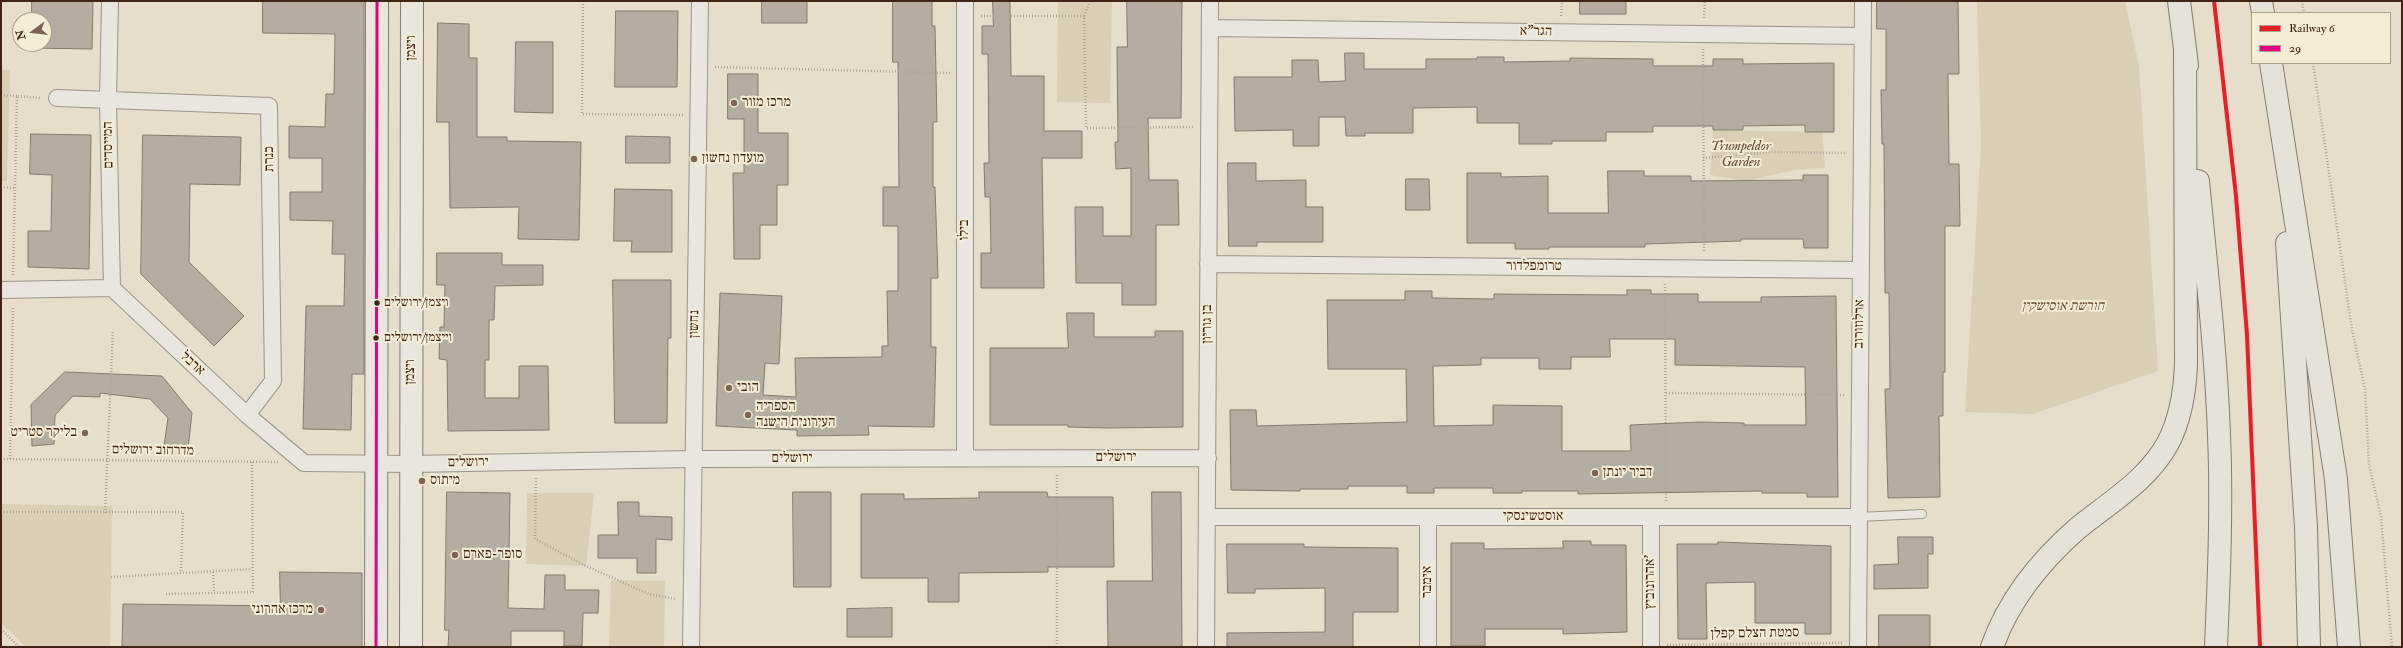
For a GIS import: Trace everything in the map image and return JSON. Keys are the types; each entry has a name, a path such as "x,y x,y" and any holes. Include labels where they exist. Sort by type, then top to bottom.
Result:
{"highway":[{"path":"2179,1 2213,337 2219,436 2219,556 2216,647"},
{"path":"1992,647 1999,627 2012,602 2030,577 2078,528 2138,480 2157,460 2177,422 2185,388 2186,364 2185,50"},
{"path":"2270,64 2283,192 2294,332 2306,527 2309,647"},
{"path":"2270,64 2324,389 2336,479 2349,647"}],"main road":[{"path":"376,647 377,1"},
{"name":"ויצמן","path":"411,647 412,1"}],"street":[{"name":"המייסדים","path":"110,1 108,101 112,288"},
{"name":"נחשון","path":"691,647 690,601 700,1"},
{"name":"בן גוריון","path":"1206,647 1210,1"},
{"name":"ארלוזורוב","path":"1858,645 1863,1"},
{"name":"בילו","path":"965,8 965,458"},
{"name":"הגר\"א","path":"1210,28 1863,36"},
{"name":"כנרת","path":"57,98 269,106 273,381 247,415"},
{"name":"טרומפלדור","path":"1208,264 1860,270"},
{"path":"7,290 112,288"},
{"name":"ארבל","path":"112,288 247,415 304,463"},
{"name":"ירושלים","path":"376,464 693,459 1208,458"},
{"path":"304,463 376,464"},
{"name":"אוסטשינסקי","path":"1208,517 1858,517"},
{"name":"אימבר","path":"1428,517 1428,647"},
{"name":"אהרונוביץ'","path":"1651,646 1658,517"}],"lane":[{"path":"1858,517 1922,514"}],"path":[{"path":"582,1 582,114 698,116"},
{"path":"1090,1 1084,16 1086,128 1209,127"},
{"path":"1704,268 1703,34 1705,1"},
{"path":"2302,1 2304,12"},
{"path":"965,8 1084,16"},
{"path":"2313,64 2352,330 2365,389 2370,465 2381,516 2392,647"},
{"path":"699,66 964,73"},
{"path":"1,95 57,98"},
{"path":"10,459 7,290 15,188 17,96"},
{"path":"1703,158 1771,152 1861,153"},
{"path":"1,187 15,188"},
{"path":"1658,517 1666,393 1665,268"},
{"path":"105,512 113,330"},
{"path":"1666,393 1859,395"},
{"path":"1057,647 1058,458"},
{"name":"מדרחוב ירושלים","path":"1,459 304,463"},
{"path":"166,594 253,592 252,462"},
{"path":"536,462 535,539 586,566 649,594 690,601"},
{"path":"1,512 183,512 181,573"},
{"path":"111,577 252,570"},
{"path":"213,572 214,593"},
{"path":"1,629 19,647"},
{"name":"סמטת הצלם קפלן","path":"1651,646 1858,645"}],"green space":[{"path":"1058,1 1112,1 1110,103 1057,102"},
{"name":"חורשת אוסישקין","path":"1977,1 2125,1 2139,66 2158,371 2033,414 1965,412 1981,145"},
{"path":"1,70 10,70 7,181 1,181"},
{"name":"Trumpeldor Garden","path":"1713,130 1822,132 1825,168 1795,170 1746,181 1710,175"},
{"path":"527,493 594,493 586,566 526,564"},
{"path":"1,504 112,506 110,647 26,647 1,623"},
{"path":"611,580 665,581 664,647 609,647"}],"building":[{"path":"32,1 93,1 92,49 52,48 52,12 32,12"},
{"path":"263,1 364,1 364,374 352,374 351,430 303,429 306,306 344,306 345,254 332,254 333,221 290,220 290,192 322,192 322,158 289,158 289,126 325,127 326,94 334,94 335,34 263,33"},
{"path":"762,1 807,1 807,23 762,23"},
{"path":"893,1 932,1 932,26 935,26 937,122 933,122 933,187 935,187 938,278 931,278 931,347 936,347 934,427 868,426 869,435 797,436 797,430 716,426 720,293 782,296 779,364 765,363 763,395 796,397 795,358 882,357 882,346 888,346 887,291 898,291 898,226 883,226 883,187 899,187 898,62 893,62"},
{"path":"993,1 1010,1 1011,76 1044,76 1044,131 1082,131 1082,158 1042,158 1044,288 981,288 981,253 991,253 990,197 985,197 984,163 989,163 988,54 982,54 982,26 993,26"},
{"path":"1127,1 1182,1 1181,118 1148,118 1149,180 1178,180 1179,225 1156,225 1156,305 1122,305 1122,283 1076,283 1075,207 1103,207 1103,236 1131,236 1131,168 1116,169 1115,142 1118,142 1117,47 1127,47"},
{"path":"1580,1 1626,1 1626,14 1580,14"},
{"path":"1877,1 1958,1 1959,74 1948,74 1949,164 1959,164 1960,226 1945,226 1945,372 1943,372 1943,416 1939,416 1940,497 1888,498 1885,389 1890,389 1889,293 1885,293 1884,144 1882,144 1881,90 1886,90 1886,29 1877,29"},
{"path":"616,11 678,11 677,87 615,87"},
{"path":"438,23 469,24 469,58 477,58 477,137 507,137 507,141 581,142 579,240 518,239 519,207 450,208 449,122 437,122"},
{"path":"516,42 553,42 553,113 515,112"},
{"path":"1345,53 1364,53 1364,69 1426,69 1426,59 1477,59 1477,57 1504,57 1504,62 1570,61 1570,58 1653,59 1653,66 1713,66 1713,59 1743,59 1743,64 1834,63 1834,132 1805,132 1805,125 1743,126 1743,130 1713,130 1713,126 1653,126 1653,132 1606,132 1606,141 1552,141 1552,144 1519,144 1519,123 1477,123 1477,107 1413,108 1413,133 1365,133 1365,136 1346,136 1345,117 1319,117 1319,146 1293,146 1293,130 1235,131 1234,77 1292,77 1292,60 1318,60 1319,82 1345,81"},
{"path":"728,74 758,74 758,133 788,133 788,185 777,185 777,225 760,225 760,259 734,259 733,173 744,173 744,119 728,119"},
{"path":"31,134 91,135 89,269 28,267 28,231 51,231 52,175 30,174"},
{"path":"143,135 241,137 240,185 190,184 189,262 244,316 214,346 141,274"},
{"path":"626,136 670,137 670,163 626,163"},
{"path":"1228,163 1256,163 1256,181 1306,180 1306,207 1323,207 1323,242 1257,242 1257,246 1229,246"},
{"path":"1608,171 1644,171 1644,176 1691,176 1691,181 1803,180 1803,175 1828,175 1828,248 1804,248 1803,239 1741,239 1741,241 1645,244 1645,247 1549,247 1549,249 1515,249 1515,243 1467,243 1467,173 1501,173 1501,177 1548,176 1548,213 1608,213"},
{"path":"1406,179 1429,179 1430,210 1406,210"},
{"path":"615,189 672,190 672,252 631,252 632,241 614,241"},
{"path":"437,253 502,253 502,265 543,265 543,285 495,286 494,320 489,320 489,360 485,360 485,398 519,398 519,366 548,366 549,430 448,431 447,360 439,359 440,327 444,327 445,285 437,285"},
{"path":"613,280 671,280 671,338 668,338 667,423 615,423"},
{"path":"1627,290 1651,290 1651,294 1698,294 1698,302 1761,302 1761,297 1836,296 1838,497 1807,497 1807,493 1762,493 1762,491 1578,494 1578,491 1522,491 1522,493 1493,493 1493,488 1434,488 1434,493 1407,493 1407,486 1348,486 1348,489 1300,489 1300,491 1231,490 1230,410 1256,410 1257,426 1407,422 1406,369 1328,369 1327,300 1405,300 1405,291 1432,291 1432,298 1494,299 1494,294 1627,295","holes":["1610,339 1675,339 1675,365 1805,367 1806,425 1744,425 1744,423 1700,422 1630,425 1631,451 1562,451 1562,406 1493,405 1493,425 1434,426 1433,366 1481,365 1481,358 1539,358 1539,369 1571,369 1571,357 1610,357"]},
{"path":"1067,313 1094,313 1094,337 1155,337 1155,331 1183,331 1183,427 1107,428 1068,427 1068,425 990,425 990,348 1068,348"},
{"path":"65,372 162,376 192,413 188,449 164,446 168,418 150,399 100,393 100,397 73,396 55,415 54,444 32,446 31,405"},
{"path":"447,492 510,493 508,608 544,609 545,575 565,575 565,590 599,590 598,613 583,613 582,646 564,646 564,631 511,631 511,647 448,647 449,630 445,630"},
{"path":"793,492 831,492 831,587 794,587"},
{"path":"979,492 1047,492 1048,497 1113,497 1114,567 1048,567 1048,572 959,573 959,602 928,602 928,578 861,578 861,494 904,494 904,499 979,498"},
{"path":"1152,492 1181,492 1182,647 1108,647 1107,581 1152,581"},
{"path":"618,502 639,502 639,516 672,517 672,540 656,539 656,573 637,573 637,558 598,558 598,535 618,535"},
{"path":"1898,537 1933,537 1933,554 1928,554 1928,588 1874,589 1874,565 1898,564"},
{"path":"1563,541 1591,541 1591,545 1626,545 1627,632 1563,634 1563,629 1485,629 1485,646 1451,646 1451,543 1484,543 1484,549 1563,548"},
{"path":"1718,542 1831,546 1831,634 1805,634 1805,623 1755,623 1755,582 1706,583 1707,639 1678,639 1677,544 1718,544"},
{"path":"1227,544 1304,544 1304,547 1398,548 1398,612 1353,612 1353,647 1227,647 1227,633 1325,632 1325,588 1255,589 1255,593 1228,593"},
{"path":"280,572 362,573 362,647 122,647 123,604 280,606"},
{"path":"892,608 892,637 847,637 847,609"},
{"path":"1879,615 1930,615 1930,647 1879,647"}],"rail line":[{"name":"6","path":"2214,1 2236,196 2247,335 2260,647"}],"transit line":[{"name":"29","path":"376,647 377,1"}],"place":[{"name":"מרכז מזור","path":"734,103"},
{"name":"מועדון נחשון","path":"694,159"},
{"name":"ויצמן/ירושלים","path":"377,303"},
{"name":"וייצמן/ירושלים","path":"376,338"},
{"name":"הובי","path":"729,388"},
{"name":"הספריה העירונית הישנה","path":"748,415"},
{"name":"בליקר סטריט","path":"85,433"},
{"name":"דביר יונתן","path":"1595,473"},
{"name":"מיתוס","path":"422,481"},
{"name":"סופר-פארם","path":"455,555"},
{"name":"מרכז אהרוני","path":"321,610"}]}
